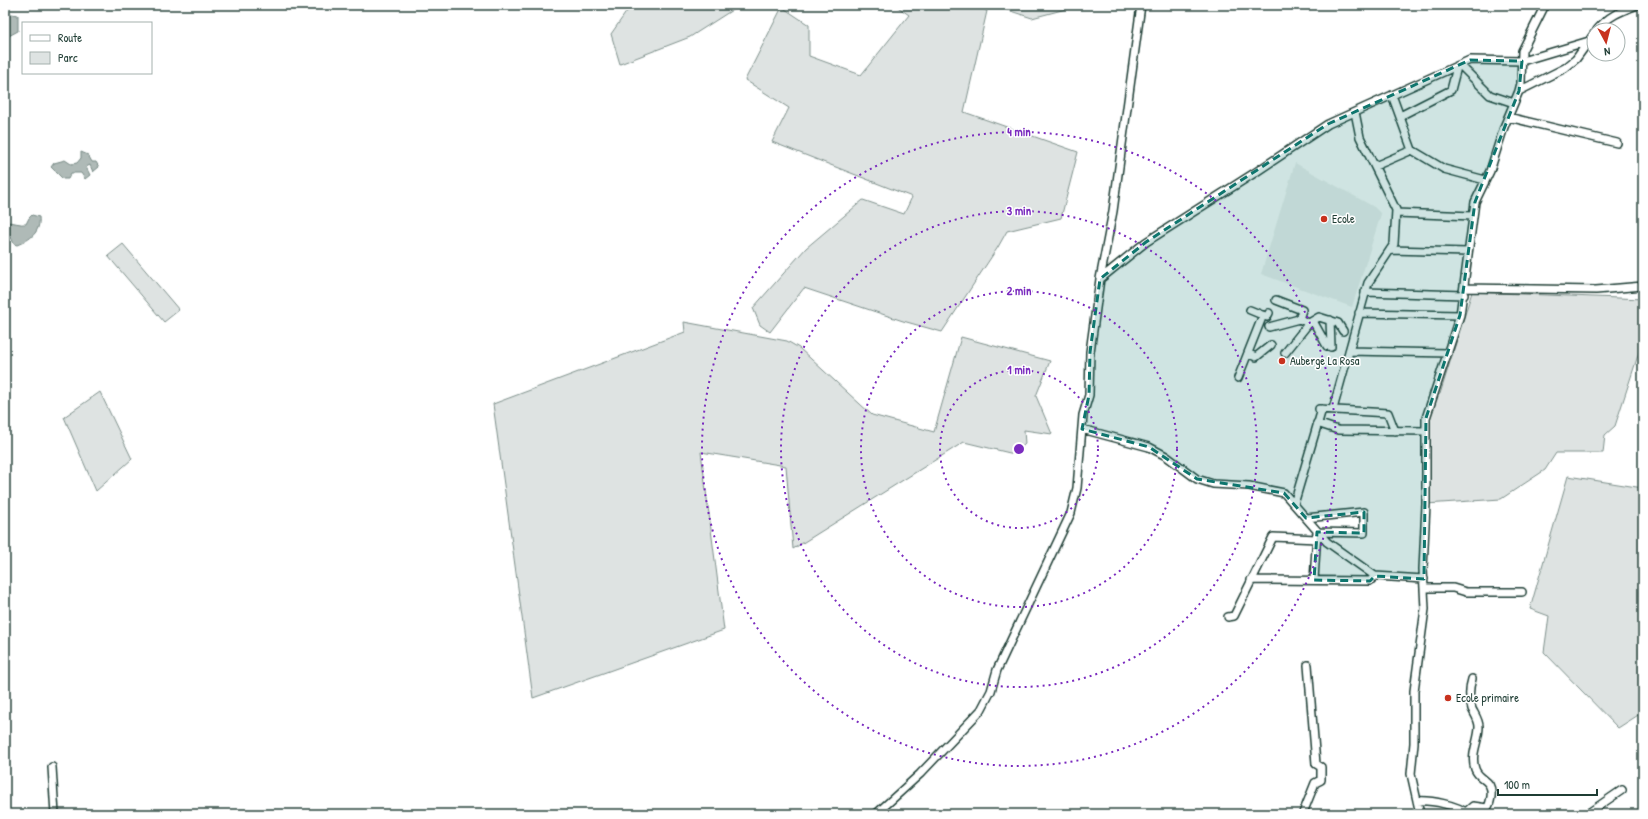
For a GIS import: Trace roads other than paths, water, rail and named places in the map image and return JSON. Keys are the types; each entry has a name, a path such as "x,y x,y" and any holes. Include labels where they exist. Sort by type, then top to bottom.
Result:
{"street":[{"path":"876,814 920,774 981,710 988,698 997,670 1071,513 1077,488 1084,410 1089,395 1090,352 1100,279 1113,211 1141,5"},
{"path":"1420,814 1411,774 1414,743 1414,691 1425,609 1426,418 1460,315 1475,202 1486,180 1508,117 1519,91 1521,83 1522,51 1545,5"},
{"path":"1603,22 1616,12 1637,5"},
{"path":"1100,279 1146,242 1328,124 1470,60 1522,61 1586,42"},
{"path":"1519,91 1565,68 1576,59 1586,45"},
{"path":"1459,66 1490,94 1514,103"},
{"path":"1400,116 1451,90 1459,66"},
{"path":"1392,95 1412,150 1444,169 1486,180"},
{"path":"1333,409 1368,283 1394,244 1396,213 1360,137 1355,112"},
{"path":"1508,117 1617,143"},
{"path":"1375,166 1412,150"},
{"path":"1396,213 1473,216"},
{"path":"1390,250 1468,252"},
{"path":"1365,292 1596,290 1643,286"},
{"path":"1276,300 1302,310 1299,319"},
{"path":"1238,378 1266,314 1252,313"},
{"path":"1360,313 1460,315"},
{"path":"1285,353 1311,322 1319,317 1338,323 1343,331"},
{"path":"1269,327 1299,319 1311,322 1332,344 1330,320"},
{"path":"1249,354 1256,357 1271,345"},
{"path":"1349,351 1448,353"},
{"path":"1294,504 1321,409 1388,413 1395,431"},
{"path":"1318,423 1338,430 1426,431"},
{"path":"1082,429 1149,447 1166,456 1198,479 1213,484 1249,486 1284,493 1306,518 1317,535 1375,576 1424,578"},
{"path":"1228,617 1234,616 1273,537 1364,534 1364,512 1306,518"},
{"path":"1314,580 1317,535"},
{"path":"1251,580 1370,581 1375,576"},
{"path":"1425,588 1453,588 1466,592 1522,592"},
{"path":"1303,813 1315,783 1321,780 1321,767 1316,764 1313,710 1308,665"},
{"path":"1417,801 1434,802 1461,809 1467,813 1473,806 1486,808 1489,806 1492,790 1490,784 1478,774 1475,768 1474,751 1479,723 1470,704 1472,679"},
{"path":"52,767 55,814"},
{"path":"1588,814 1622,790"}],"place":[{"name":"Ecole","path":"1324,219"},
{"name":"Auberge La Rosa","path":"1282,361"},
{"name":"Ecole primaire","path":"1448,698"}]}
